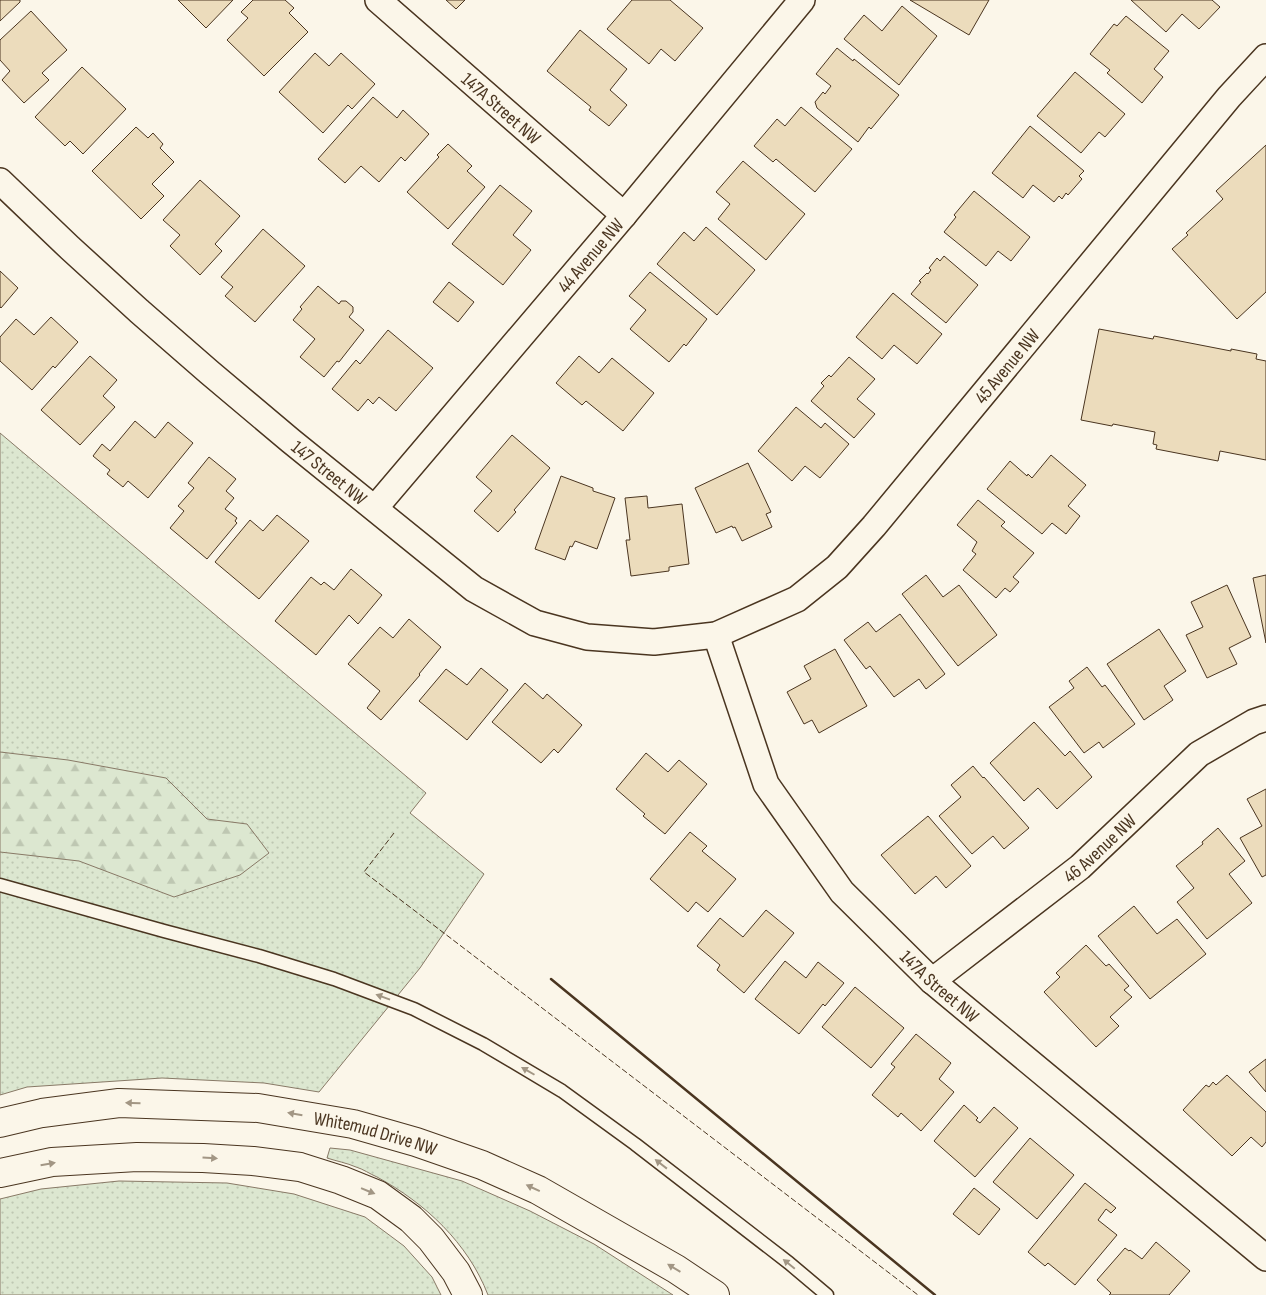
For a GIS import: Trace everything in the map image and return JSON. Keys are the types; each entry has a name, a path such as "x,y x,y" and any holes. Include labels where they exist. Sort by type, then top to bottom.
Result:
{"highway":[{"name":"Whitemud Drive NW","path":"0,1122 42,1113 119,1103 258,1108 353,1124 482,1164 538,1190 676,1269 715,1295"},
{"path":"0,1173 52,1162 136,1157 202,1158 300,1168 341,1180 378,1195 411,1218 431,1239 456,1272 468,1295"}],"street":[{"name":"147A Street NW","path":"378,0 624,215"},
{"name":"44 Avenue NW","path":"375,508 624,215 802,0"},
{"name":"45 Avenue NW","path":"716,635 797,599 836,567 874,526 1229,97 1266,57"},
{"name":"147 Street NW","path":"0,181 125,298 208,372 474,590 535,623 587,637 654,642 716,635"},
{"name":"147A Street NW","path":"716,635 766,784 842,892 932,981 1261,1245"},
{"name":"46 Avenue NW","path":"932,981 1080,868 1199,754 1254,722 1266,718"}],"lane":[{"path":"0,885 164,932 259,956 334,979 414,1009 483,1044 562,1091 789,1263 827,1295"}],"green space":[{"path":"0,433 426,793 410,813 484,874 420,968 319,1092 264,1083 162,1078 27,1087 0,1095"},
{"path":"0,752 68,760 166,778 207,819 247,824 269,853 240,875 174,897 79,861 0,852"},
{"path":"330,1148 350,1150 462,1181 530,1211 594,1244 673,1295 488,1295 469,1258 443,1226 428,1212 395,1187 377,1177 349,1164 327,1158"},
{"path":"119,1181 227,1183 294,1194 365,1217 404,1246 432,1277 441,1295 0,1295 0,1199 41,1189"}],"building":[{"path":"0,0 20,0 20,2 0,21"},
{"path":"178,0 233,0 206,28"},
{"path":"253,0 285,0 294,8 289,13 308,32 264,76 227,40 248,18 241,12"},
{"path":"446,0 465,0 456,9"},
{"path":"632,0 670,0 703,28 675,61 661,49 649,64 607,29"},
{"path":"910,0 989,0 969,35"},
{"path":"1131,0 1212,0 1220,7 1199,29 1182,14 1166,32"},
{"path":"902,6 937,36 899,85 844,39 864,15 882,31"},
{"path":"31,11 67,50 42,73 49,80 24,103 2,80 10,71 0,60 0,40"},
{"path":"1126,16 1169,51 1154,69 1163,77 1142,103 1107,73 1110,70 1090,54 1114,24 1117,26"},
{"path":"580,30 627,69 610,90 627,105 609,126 589,110 591,107 547,71"},
{"path":"837,48 853,61 854,59 899,95 871,129 869,127 858,142 817,108 815,102 831,86 816,74"},
{"path":"315,53 329,66 341,53 375,84 352,109 348,105 323,133 279,92"},
{"path":"82,67 126,109 83,154 70,141 65,146 35,117"},
{"path":"1075,72 1125,114 1105,137 1099,132 1081,153 1037,116"},
{"path":"373,97 397,118 403,110 429,134 405,161 401,157 379,182 361,166 345,183 318,159"},
{"path":"801,107 852,149 815,192 776,159 773,162 754,146 777,119 785,126"},
{"path":"1030,126 1084,171 1079,176 1082,179 1062,199 1059,196 1054,202 1033,185 1023,198 992,173"},
{"path":"136,127 148,138 153,133 163,144 160,148 174,162 152,184 164,196 141,219 92,171"},
{"path":"448,144 472,166 467,171 485,187 448,229 407,192 439,157 437,155"},
{"path":"1266,145 1266,292 1237,319 1172,249 1188,235 1186,233 1223,199 1216,191"},
{"path":"743,161 805,214 766,260 718,219 730,204 716,192"},
{"path":"200,180 240,216 215,244 222,251 200,275 170,246 180,235 163,220"},
{"path":"500,185 532,211 513,235 531,250 503,285 452,244"},
{"path":"974,191 1030,237 1011,261 998,251 986,266 944,232 956,217 954,215"},
{"path":"706,227 755,270 717,315 657,264 684,232 694,241"},
{"path":"263,229 305,266 255,322 225,296 233,287 221,277"},
{"path":"944,256 978,285 946,323 911,294 921,282 919,281 931,270 929,268 937,258 940,261"},
{"path":"0,271 18,288 1,308 0,307"},
{"path":"650,272 707,319 686,346 684,344 669,362 630,329 646,310 629,296"},
{"path":"449,282 474,302 458,322 433,302"},
{"path":"318,286 339,304 341,301 346,301 353,307 353,312 349,317 364,330 339,362 337,361 324,377 300,357 315,339 293,320 302,309 300,307"},
{"path":"893,293 942,334 917,364 894,345 882,359 856,337"},
{"path":"51,317 78,342 32,390 0,361 0,337 16,319 34,335"},
{"path":"1099,329 1153,339 1154,336 1231,351 1231,349 1257,354 1256,359 1266,361 1266,460 1220,451 1218,461 1156,449 1157,445 1153,444 1155,432 1081,420"},
{"path":"388,330 433,368 396,411 379,397 373,404 368,399 358,411 332,389 356,360 360,364"},
{"path":"90,356 117,380 103,396 115,407 80,445 41,410"},
{"path":"579,356 599,373 612,358 654,393 623,431 586,401 582,405 556,383"},
{"path":"849,357 875,379 857,399 875,414 854,438 811,401 824,386 821,383 829,375 831,377"},
{"path":"796,407 821,428 825,423 849,444 820,478 805,466 792,481 758,451"},
{"path":"135,421 155,438 168,422 193,443 148,498 128,481 123,487 107,474 110,470 93,456 102,444 110,451"},
{"path":"512,435 550,468 498,532 474,511 492,491 476,477"},
{"path":"1051,455 1086,485 1068,506 1080,516 1066,534 1052,523 1042,534 987,489 1010,461 1032,478"},
{"path":"209,457 236,479 226,491 234,498 225,509 237,518 235,521 237,523 207,559 170,528 184,511 178,506 194,488 188,483"},
{"path":"748,463 771,512 766,514 772,527 742,541 735,527 733,528 732,526 716,533 695,488"},
{"path":"561,476 593,488 593,491 615,498 597,549 575,541 572,547 570,546 565,560 535,549"},
{"path":"647,496 648,508 682,504 689,564 669,567 669,571 631,576 626,540 630,540 625,498"},
{"path":"978,500 1005,522 1001,526 1034,553 1013,577 1019,582 1010,592 1005,588 996,598 963,570 976,554 972,551 977,542 957,525"},
{"path":"277,515 309,541 259,599 215,562 250,520 263,531"},
{"path":"351,569 382,595 358,624 349,615 316,655 275,621 311,577 321,585 324,582 334,590"},
{"path":"926,575 943,597 959,585 997,635 958,666 902,594"},
{"path":"1266,575 1266,643 1253,578"},
{"path":"1227,585 1251,637 1229,648 1237,664 1207,678 1186,635 1203,627 1191,602"},
{"path":"900,614 945,674 926,689 919,679 894,697 870,666 866,669 844,640 868,622 876,632"},
{"path":"409,619 441,647 420,675 381,720 367,708 380,691 348,664 380,627 393,638"},
{"path":"1159,629 1186,671 1164,686 1173,700 1144,720 1107,664"},
{"path":"835,649 867,706 819,733 812,720 804,724 787,692 811,679 804,666"},
{"path":"1087,667 1102,687 1105,685 1135,724 1103,748 1099,742 1084,753 1049,707 1074,688 1069,681"},
{"path":"481,668 508,690 467,740 419,701 446,669 467,685"},
{"path":"525,683 543,699 547,694 582,725 558,753 554,749 541,763 492,722"},
{"path":"1034,722 1065,756 1070,751 1092,777 1057,809 1038,788 1024,801 990,763"},
{"path":"646,753 668,772 679,760 707,784 665,834 643,816 645,814 616,789"},
{"path":"973,766 1029,828 1004,849 993,836 972,854 939,816 961,797 951,785"},
{"path":"1266,789 1266,875 1262,877 1240,838 1262,826 1247,799"},
{"path":"928,816 971,866 946,888 936,876 915,894 881,855"},
{"path":"1218,828 1245,861 1229,874 1252,903 1207,939 1177,902 1194,888 1176,866 1203,844 1202,842"},
{"path":"690,832 707,846 702,851 736,879 708,912 696,902 688,912 650,879"},
{"path":"1134,906 1157,934 1177,919 1206,954 1150,999 1098,936"},
{"path":"766,910 794,933 744,993 717,970 720,965 697,946 720,918 743,937"},
{"path":"1086,945 1106,966 1109,964 1129,986 1124,990 1132,997 1110,1017 1119,1026 1096,1047 1044,992 1060,977 1056,973"},
{"path":"785,961 806,978 818,962 844,983 825,1006 823,1004 799,1034 755,999"},
{"path":"855,987 904,1028 871,1068 822,1027"},
{"path":"916,1034 951,1063 939,1079 954,1092 921,1131 901,1113 898,1117 872,1095 895,1067 891,1064"},
{"path":"1266,1059 1266,1092 1249,1072"},
{"path":"1227,1075 1266,1112 1266,1142 1262,1147 1251,1137 1232,1156 1183,1110 1206,1085 1209,1087 1213,1082 1216,1085"},
{"path":"964,1105 978,1118 976,1120 980,1123 994,1107 1018,1128 975,1177 934,1141"},
{"path":"1030,1138 1074,1175 1037,1219 993,1182"},
{"path":"1085,1183 1116,1208 1111,1213 1106,1209 1098,1220 1117,1235 1075,1285 1048,1263 1045,1266 1028,1252"},
{"path":"974,1188 1000,1209 979,1235 953,1214"},
{"path":"1156,1242 1190,1271 1169,1295 1109,1295 1111,1293 1097,1280 1125,1248 1142,1259"}],"fence":[{"path":"394,833 364,872 918,1295"}],"wall":[{"path":"551,979 935,1295"}]}
